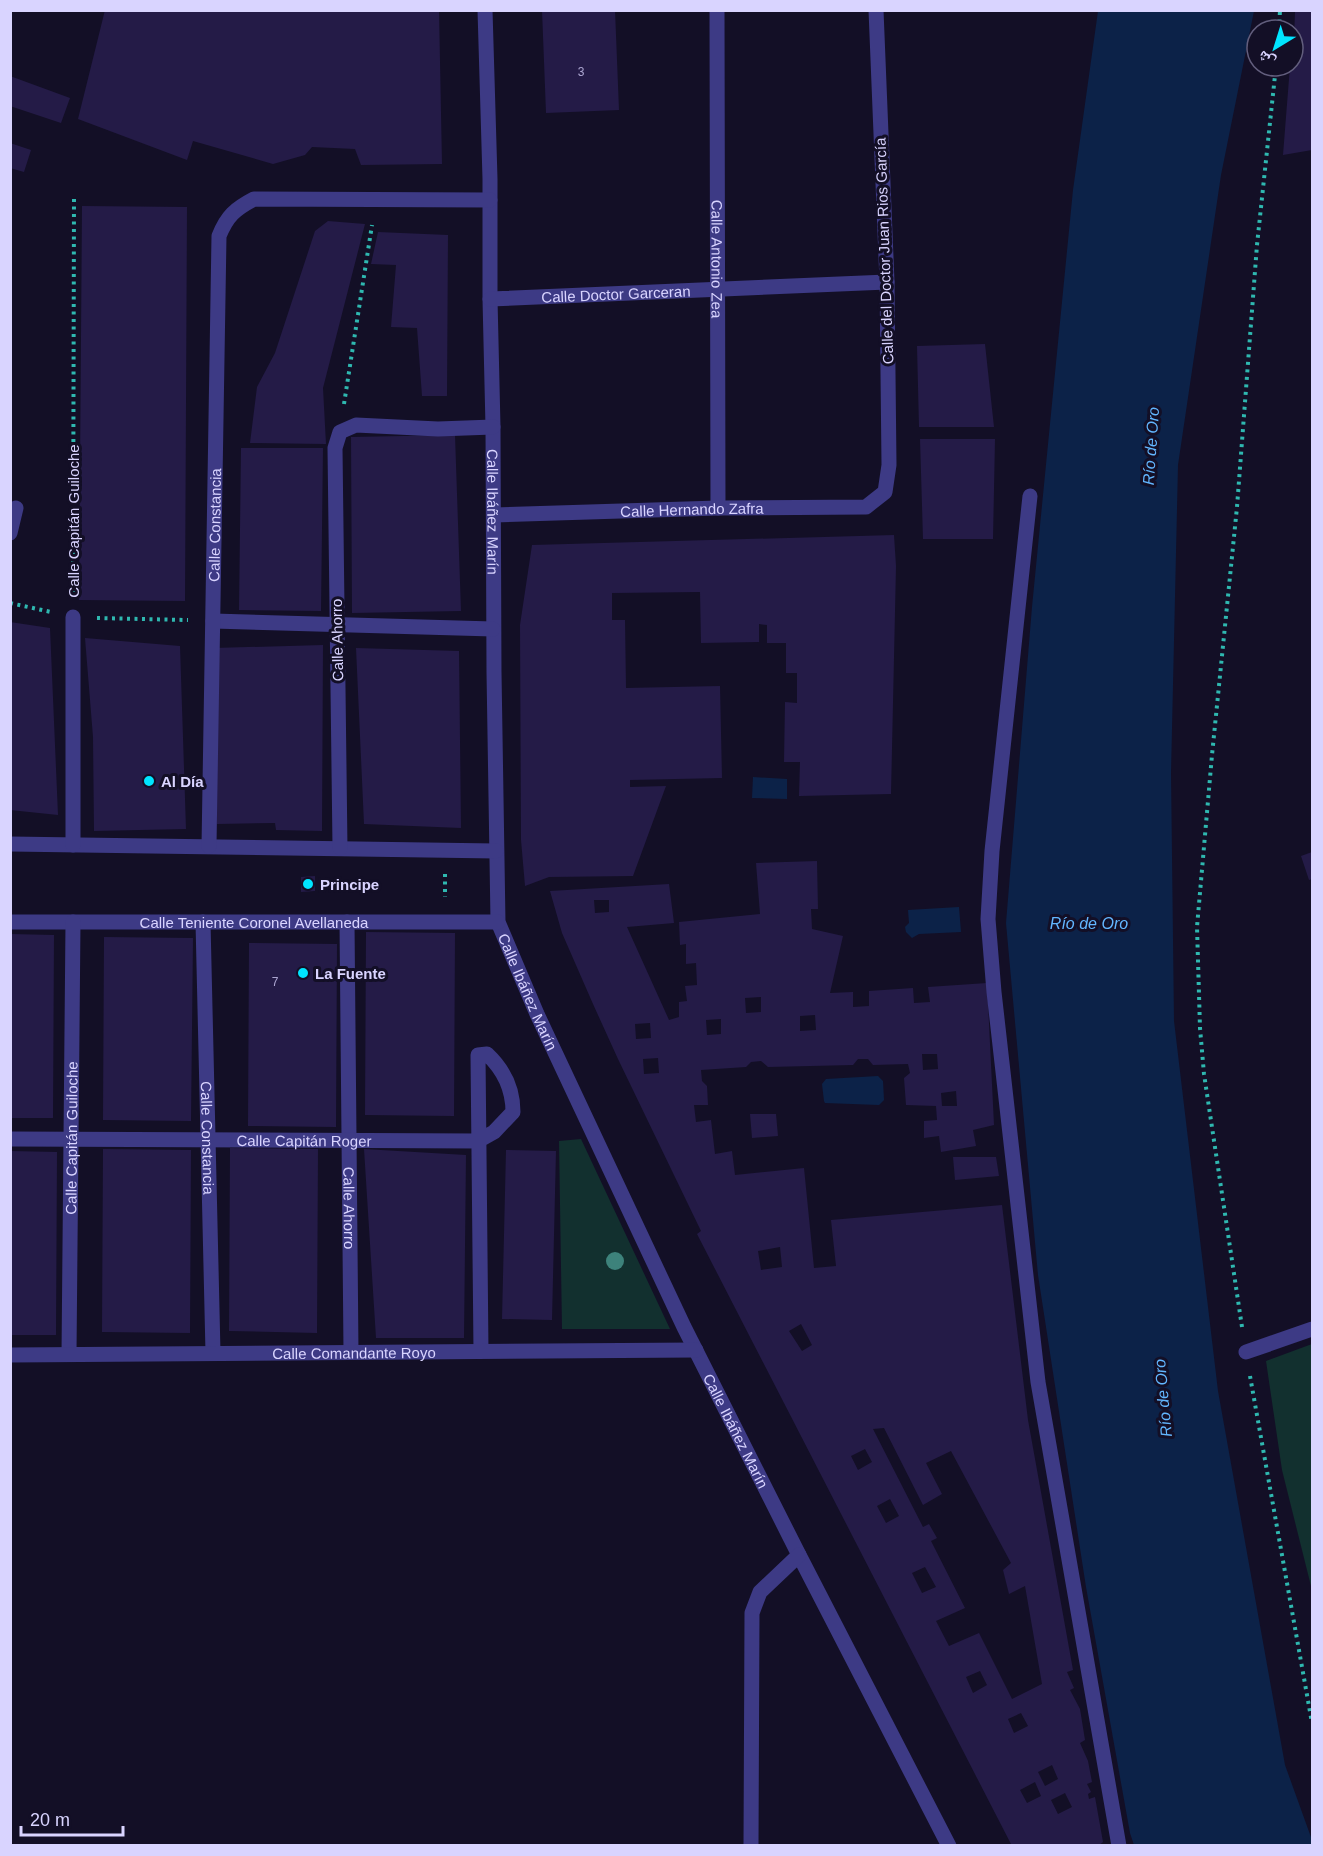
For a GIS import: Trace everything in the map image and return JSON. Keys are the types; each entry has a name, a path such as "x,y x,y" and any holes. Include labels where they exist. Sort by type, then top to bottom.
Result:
{"street":[{"name":"Calle Ibáñez Marín","path":"485,10 490,200 498,922 533,1006 696,1350 949,1845"},
{"name":"Calle Antonio Zea","path":"717,10 718,508"},
{"name":"Calle del Doctor Juan Rios García","path":"876,10 887,282 889,465 885,492"},
{"name":"Calle Constancia","path":"209,846 219,236 224,223 236,209 254,199 376,200"},
{"path":"376,200 490,200"},
{"name":"Calle Doctor Garceran","path":"490,299 887,282"},
{"path":"340,432 356,426 438,429 493,427"},
{"name":"Calle Ahorro","path":"340,432 335,448 340,848"},
{"name":"Calle Hernando Zafra","path":"494,515 718,508 866,507 885,492"},
{"path":"1030,496 992,851 988,919 994,992 1038,1382 1119,1845"},
{"path":"10,534 16,508"},
{"name":"Calle Capitán Guiloche","path":"73,617 73,845"},
{"path":"213,621 493,629"},
{"path":"10,844 496,850"},
{"name":"Calle Teniente Coronel Avellaneda","path":"10,922 498,922"},
{"name":"Calle Capitán Guiloche","path":"69,1354 73,922"},
{"name":"Calle Constancia","path":"203,922 213,1353"},
{"name":"Calle Ahorro","path":"346,922 351,1352"},
{"path":"478,1141 494,1132 513,1112 513,1094 498,1064 487,1054 478,1055 478,1141 482,1351"},
{"name":"Calle Capitán Roger","path":"10,1139 478,1141"},
{"path":"1246,1352 1312,1329"},
{"name":"Calle Comandante Royo","path":"10,1354 696,1350"},
{"path":"751,1845 752,1613 760,1592 799,1555"}],"path":[{"path":"1275,78 1257,246 1237,507 1197,927 1200,1028 1204,1074 1246,1352 1312,1724"},
{"name":"Calle Capitán Guiloche","path":"73,617 74,197"},
{"path":"340,432 376,200"},
{"path":"10,603 73,617 213,621"},
{"path":"445,849 445,922"}],"green space":[{"path":"581,1139 670,1329 562,1329 559,1141"},
{"path":"1312,1344 1312,1590 1282,1470 1266,1361"}],"water":[{"name":"Río de Oro","path":"1098,11 1254,11 1253,18 1245,18 1245,56 1221,175 1178,465 1171,773 1174,1021 1218,1391 1285,1765 1312,1845 1134,1845 1086,1587 1038,1275 1006,923 1032,607 1073,190"},
{"path":"753,777 787,779 787,799 752,798"},
{"path":"959,907 961,932 919,934 912,938 906,932 905,927 909,923 908,910"},
{"path":"878,1076 883,1081 884,1100 879,1105 825,1103 824,1101 822,1084 826,1079"}],"building":[{"path":"105,10 439,10 442,164 361,165 355,149 312,147 305,155 273,164 193,141 187,160 78,119"},
{"path":"542,10 615,10 619,110 546,113"},
{"path":"1312,11 1312,150 1283,155 1289,78 1305,78 1305,18 1295,18 1295,12"},
{"path":"10,76 70,98 61,123 10,106"},
{"path":"10,143 31,150 24,172 10,168"},
{"path":"82,206 187,207 185,601 79,600"},
{"path":"328,221 365,224 323,388 326,444 250,443 257,387 275,353 315,231"},
{"path":"378,232 448,235 447,396 422,396 417,328 391,327 396,265 371,264"},
{"path":"985,344 994,427 919,427 917,346"},
{"path":"455,435 461,611 352,613 351,437"},
{"path":"920,439 995,439 993,539 923,539"},
{"path":"241,448 323,448 321,611 239,610"},
{"path":"894,535 896,566 891,794 799,796 800,762 784,762 785,702 797,703 797,673 786,673 786,643 767,643 767,625 759,624 759,642 701,643 700,592 612,593 612,620 625,620 626,688 720,686 722,778 630,780 630,787 666,786 633,876 549,877 525,886 521,840 520,625 532,545"},
{"path":"10,622 50,628 58,815 10,810"},
{"path":"85,638 180,646 186,829 94,831 93,737"},
{"path":"323,645 322,831 276,830 275,823 217,824 214,648"},
{"path":"356,648 459,651 461,828 364,824"},
{"path":"1312,852 1312,879 1309,880 1301,856"},
{"path":"817,861 818,909 811,909 812,929 843,936 830,993 853,992 853,1007 869,1006 869,991 913,988 914,1003 930,1002 928,987 987,983 994,1125 973,1130 976,1146 941,1152 939,1136 924,1138 924,1121 937,1120 936,1106 906,1105 904,1078 910,1073 908,1064 873,1065 868,1059 858,1059 853,1065 768,1067 761,1061 751,1062 746,1067 701,1070 702,1081 707,1086 708,1105 694,1105 696,1122 711,1120 715,1154 732,1151 735,1175 804,1168 814,1268 836,1266 831,1220 1002,1205 1028,1420 1073,1670 1067,1672 1074,1688 1070,1690 1080,1709 1085,1740 1080,1743 1088,1761 1092,1782 1087,1784 1091,1792 1088,1794 1089,1799 1095,1797 1103,1842 1098,1846 1012,1846 697,1234 701,1231 618,1059 562,933 550,891 669,884 674,923 627,927 669,1020 679,1017 679,1002 687,1001 685,986 697,985 696,963 686,964 686,944 680,945 679,922 760,914 756,863","holes":["594,900 609,900 609,912 595,913","761,997 761,1012 746,1013 745,998","815,1015 816,1030 800,1031 800,1016","721,1019 721,1034 707,1035 706,1020","650,1023 651,1038 636,1039 635,1024","922,1054 937,1054 938,1069 923,1070","658,1058 659,1073 644,1074 643,1059","956,1091 957,1106 942,1106 941,1093","780,1247 782,1267 761,1270 758,1251","801,1324 812,1345 802,1351 789,1331","884,1428 923,1505 942,1494 926,1463 951,1451 1011,1563 1003,1570 1009,1594 1025,1586 1042,1684 1012,1699 979,1633 949,1646 936,1621 965,1608 931,1541 937,1538 929,1524 923,1527 873,1429","865,1449 872,1462 858,1470 851,1456","890,1499 899,1516 886,1523 877,1506","925,1567 936,1587 922,1593 912,1573","980,1671 987,1685 973,1693 966,1677","1021,1713 1028,1726 1014,1733 1008,1719","1052,1765 1058,1779 1045,1786 1038,1772","1035,1782 1041,1796 1027,1803 1020,1790","1065,1793 1072,1807 1058,1814 1051,1800"]},
{"name":"Principe","path":"315,876 315,891 301,892 301,877"},
{"path":"366,932 455,933 454,1116 365,1115"},
{"path":"10,934 54,935 53,1118 10,1118"},
{"path":"104,937 193,938 191,1121 103,1120"},
{"path":"249,943 337,944 336,1127 248,1126"},
{"path":"750,1114 776,1114 778,1136 752,1138"},
{"path":"230,1148 318,1149 317,1333 229,1331"},
{"path":"103,1149 191,1150 190,1333 102,1332"},
{"path":"364,1149 466,1155 464,1338 376,1338"},
{"path":"506,1150 556,1151 552,1320 502,1319"},
{"path":"10,1151 57,1152 56,1335 10,1335"},
{"path":"953,1157 996,1157 999,1176 955,1180"}],"place":[{"name":"Al Día","path":"149,781"},
{"name":"Principe","path":"308,884"},
{"name":"La Fuente","path":"303,973"}]}
